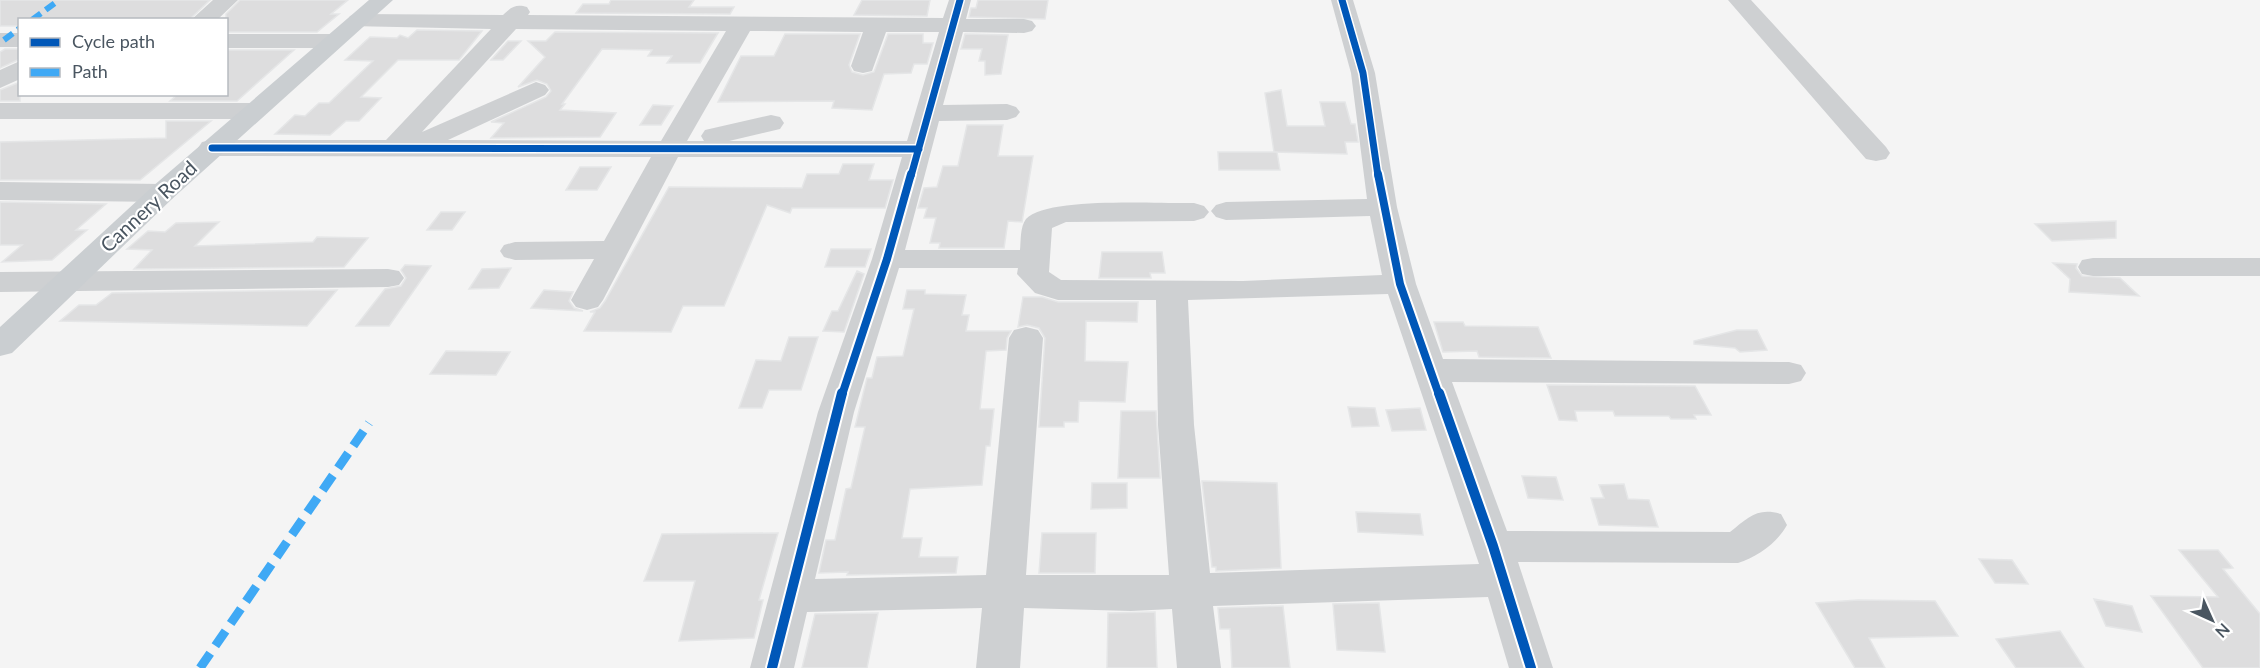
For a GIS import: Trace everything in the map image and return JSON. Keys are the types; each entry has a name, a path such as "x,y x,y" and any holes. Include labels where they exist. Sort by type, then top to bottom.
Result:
{"main road":[{"name":"Cannery Road","path":"0,345 65,282 252,111 382,0"}],"street":[{"path":"204,18 226,0"},
{"path":"645,23 662,0"},
{"path":"793,25 804,0"},
{"path":"1341,0 1363,74 1383,207 1400,284 1498,563 1531,668"},
{"path":"1739,0 1876,153"},
{"path":"358,21 606,9"},
{"path":"519,12 645,23 793,25 877,25 956,13 1023,26"},
{"path":"402,147 519,12"},
{"path":"772,668 836,412 887,259 956,13"},
{"path":"587,300 671,145 742,24"},
{"path":"863,66 877,25"},
{"path":"0,40 18,40"},
{"path":"228,41 333,41"},
{"path":"0,81 18,69"},
{"path":"402,147 536,90"},
{"path":"0,111 252,111"},
{"path":"929,113 1007,112"},
{"path":"671,145 771,123"},
{"path":"212,148 671,145 919,149"},
{"path":"0,191 162,193"},
{"path":"1226,211 1383,207"},
{"path":"1194,212 1055,214 1037,225 1033,274 1038,282 1058,290 1243,291 1400,284"},
{"path":"515,251 614,250"},
{"path":"887,259 1034,259"},
{"path":"2093,267 2260,267"},
{"path":"0,282 388,278"},
{"path":"1172,290 1176,425 1199,668"},
{"path":"999,668 1026,338"},
{"path":"1431,370 1674,374 1789,373"},
{"path":"789,596 1005,591 1131,594 1287,585 1498,563 1738,548 1767,525"}],"building":[{"path":"0,0 210,0 191,18 18,18 18,26 0,26"},
{"path":"240,0 348,0 331,14 339,14 317,32 228,32 226,14"},
{"path":"611,0 694,0 689,7 734,7 730,14 576,13 583,4 609,4"},
{"path":"862,0 930,0 927,16 854,15"},
{"path":"978,0 1048,0 1045,19 969,17 971,8 976,8"},
{"path":"417,30 482,31 459,60 398,60 361,97 381,98 359,121 346,121 330,135 275,134 295,115 305,116 319,103 329,103 373,61 345,60 370,37 397,38 400,35 408,38"},
{"path":"555,32 718,33 700,63 667,63 672,56 648,56 652,50 602,49 560,110 616,113 600,137 491,138 504,123 491,122 546,97 551,91 547,84 537,80 518,87 545,57 528,41 546,41"},
{"path":"785,34 860,34 849,65 852,72 863,75 874,72 888,34 923,34 923,43 933,43 927,64 914,64 911,73 884,74 872,110 832,108 834,101 718,102 741,56 774,56"},
{"path":"965,34 1008,35 1001,74 985,75 985,61 979,61 982,49 961,49"},
{"path":"508,41 521,41 503,60 491,60"},
{"path":"5,49 18,49 18,60 0,68 0,52"},
{"path":"228,50 294,50 237,101 170,101 176,96 228,96"},
{"path":"18,83 20,101 0,101 0,90"},
{"path":"1281,90 1287,126 1325,126 1320,102 1345,102 1351,124 1355,124 1358,142 1345,142 1347,154 1274,152 1265,93"},
{"path":"653,105 673,106 661,125 640,125"},
{"path":"166,121 211,121 140,180 0,180 0,142 166,138"},
{"path":"967,125 1003,125 998,156 1033,156 1022,222 1008,221 1004,248 939,248 940,243 930,243 936,218 924,218 927,208 918,208 924,188 937,187 943,166 958,166"},
{"path":"1218,152 1277,152 1280,170 1219,170"},
{"path":"843,164 874,164 869,180 893,180 885,208 792,208 790,213 767,205 724,306 683,306 671,332 584,331 595,312 590,312 600,308 605,301 669,187 802,188 807,174 839,174"},
{"path":"580,167 611,167 597,190 566,190"},
{"path":"0,202 106,204 76,230 87,230 52,260 2,262 22,245 0,245"},
{"path":"441,212 465,212 452,230 427,230"},
{"path":"2116,221 2116,238 2052,241 2035,224"},
{"path":"219,222 195,246 313,242 317,237 368,238 344,267 134,269 152,250 127,249 148,231 165,232 176,223"},
{"path":"831,249 871,249 865,267 825,267"},
{"path":"1102,252 1162,252 1165,273 1150,273 1151,278 1099,278"},
{"path":"2053,263 2077,264 2076,268 2082,276 2120,278 2139,296 2069,292 2070,279"},
{"path":"405,265 431,266 389,326 356,326 385,289 401,286 406,278 401,270"},
{"path":"511,268 499,288 469,289 482,269"},
{"path":"857,271 864,274 844,332 823,331 832,311 838,311"},
{"path":"337,290 307,326 60,321 79,305 96,305 112,293"},
{"path":"544,290 573,292 569,301 574,308 583,311 531,308"},
{"path":"907,290 925,290 925,294 966,295 962,315 969,315 966,331 1011,331 1007,338 1006,350 986,351 980,409 994,409 990,446 986,446 982,485 910,489 902,538 922,538 919,557 958,557 956,573 847,575 848,572 819,573 826,540 835,540 846,489 851,488 865,427 855,427 867,378 872,378 877,357 903,356 914,309 903,309"},
{"path":"1023,297 1042,297 1058,302 1138,302 1137,322 1086,321 1085,361 1128,362 1125,402 1079,401 1078,422 1064,422 1064,427 1039,427 1045,338 1039,328 1027,325 1018,327"},
{"path":"1434,322 1463,322 1465,326 1538,327 1551,358 1479,357 1477,351 1443,352"},
{"path":"1737,330 1757,330 1767,350 1740,352 1735,348 1694,344 1694,341"},
{"path":"789,337 818,337 801,390 769,390 762,408 739,408 756,360 781,361"},
{"path":"446,351 510,352 496,375 430,374"},
{"path":"1547,385 1695,386 1711,415 1694,415 1696,419 1671,419 1669,416 1615,416 1613,411 1575,411 1577,421 1559,420"},
{"path":"1348,407 1375,408 1379,426 1352,427"},
{"path":"1420,408 1426,430 1392,431 1386,410"},
{"path":"1121,411 1156,411 1160,478 1118,478"},
{"path":"1522,476 1556,477 1563,500 1528,498"},
{"path":"1202,481 1277,483 1281,568 1216,571 1216,567 1212,567"},
{"path":"1092,483 1127,483 1127,508 1091,509"},
{"path":"1624,484 1628,499 1649,500 1658,527 1599,525 1591,498 1604,498 1599,485"},
{"path":"1356,512 1420,514 1423,535 1358,532"},
{"path":"778,533 759,600 763,600 754,638 679,641 695,581 644,581 662,534"},
{"path":"1042,533 1096,533 1095,573 1039,573"},
{"path":"2179,550 2218,550 2233,568 2223,569 2260,614 2260,668 2203,668 2151,596 2218,597"},
{"path":"1979,559 2012,560 2028,584 1995,583"},
{"path":"2094,599 2132,606 2142,632 2106,626"},
{"path":"1858,600 1935,601 1958,636 1869,638 1885,668 1855,668 1816,603"},
{"path":"1379,603 1385,652 1337,650 1333,604"},
{"path":"1283,606 1290,668 1232,668 1230,629 1220,629 1218,608"},
{"path":"1155,612 1157,668 1107,668 1108,613"},
{"path":"878,613 867,668 802,668 815,614"},
{"path":"2060,631 2084,668 2016,668 1996,639"}],"marked path":[{"path":"35,18 59,0"},
{"path":"4,40 18,30"},
{"path":"200,668 369,423"}],"cycle path":[{"path":"772,668 836,412 887,259 960,0"},
{"path":"1342,0 1363,73 1383,207 1400,284 1493,546 1531,668"},
{"path":"212,148 919,149"}]}
